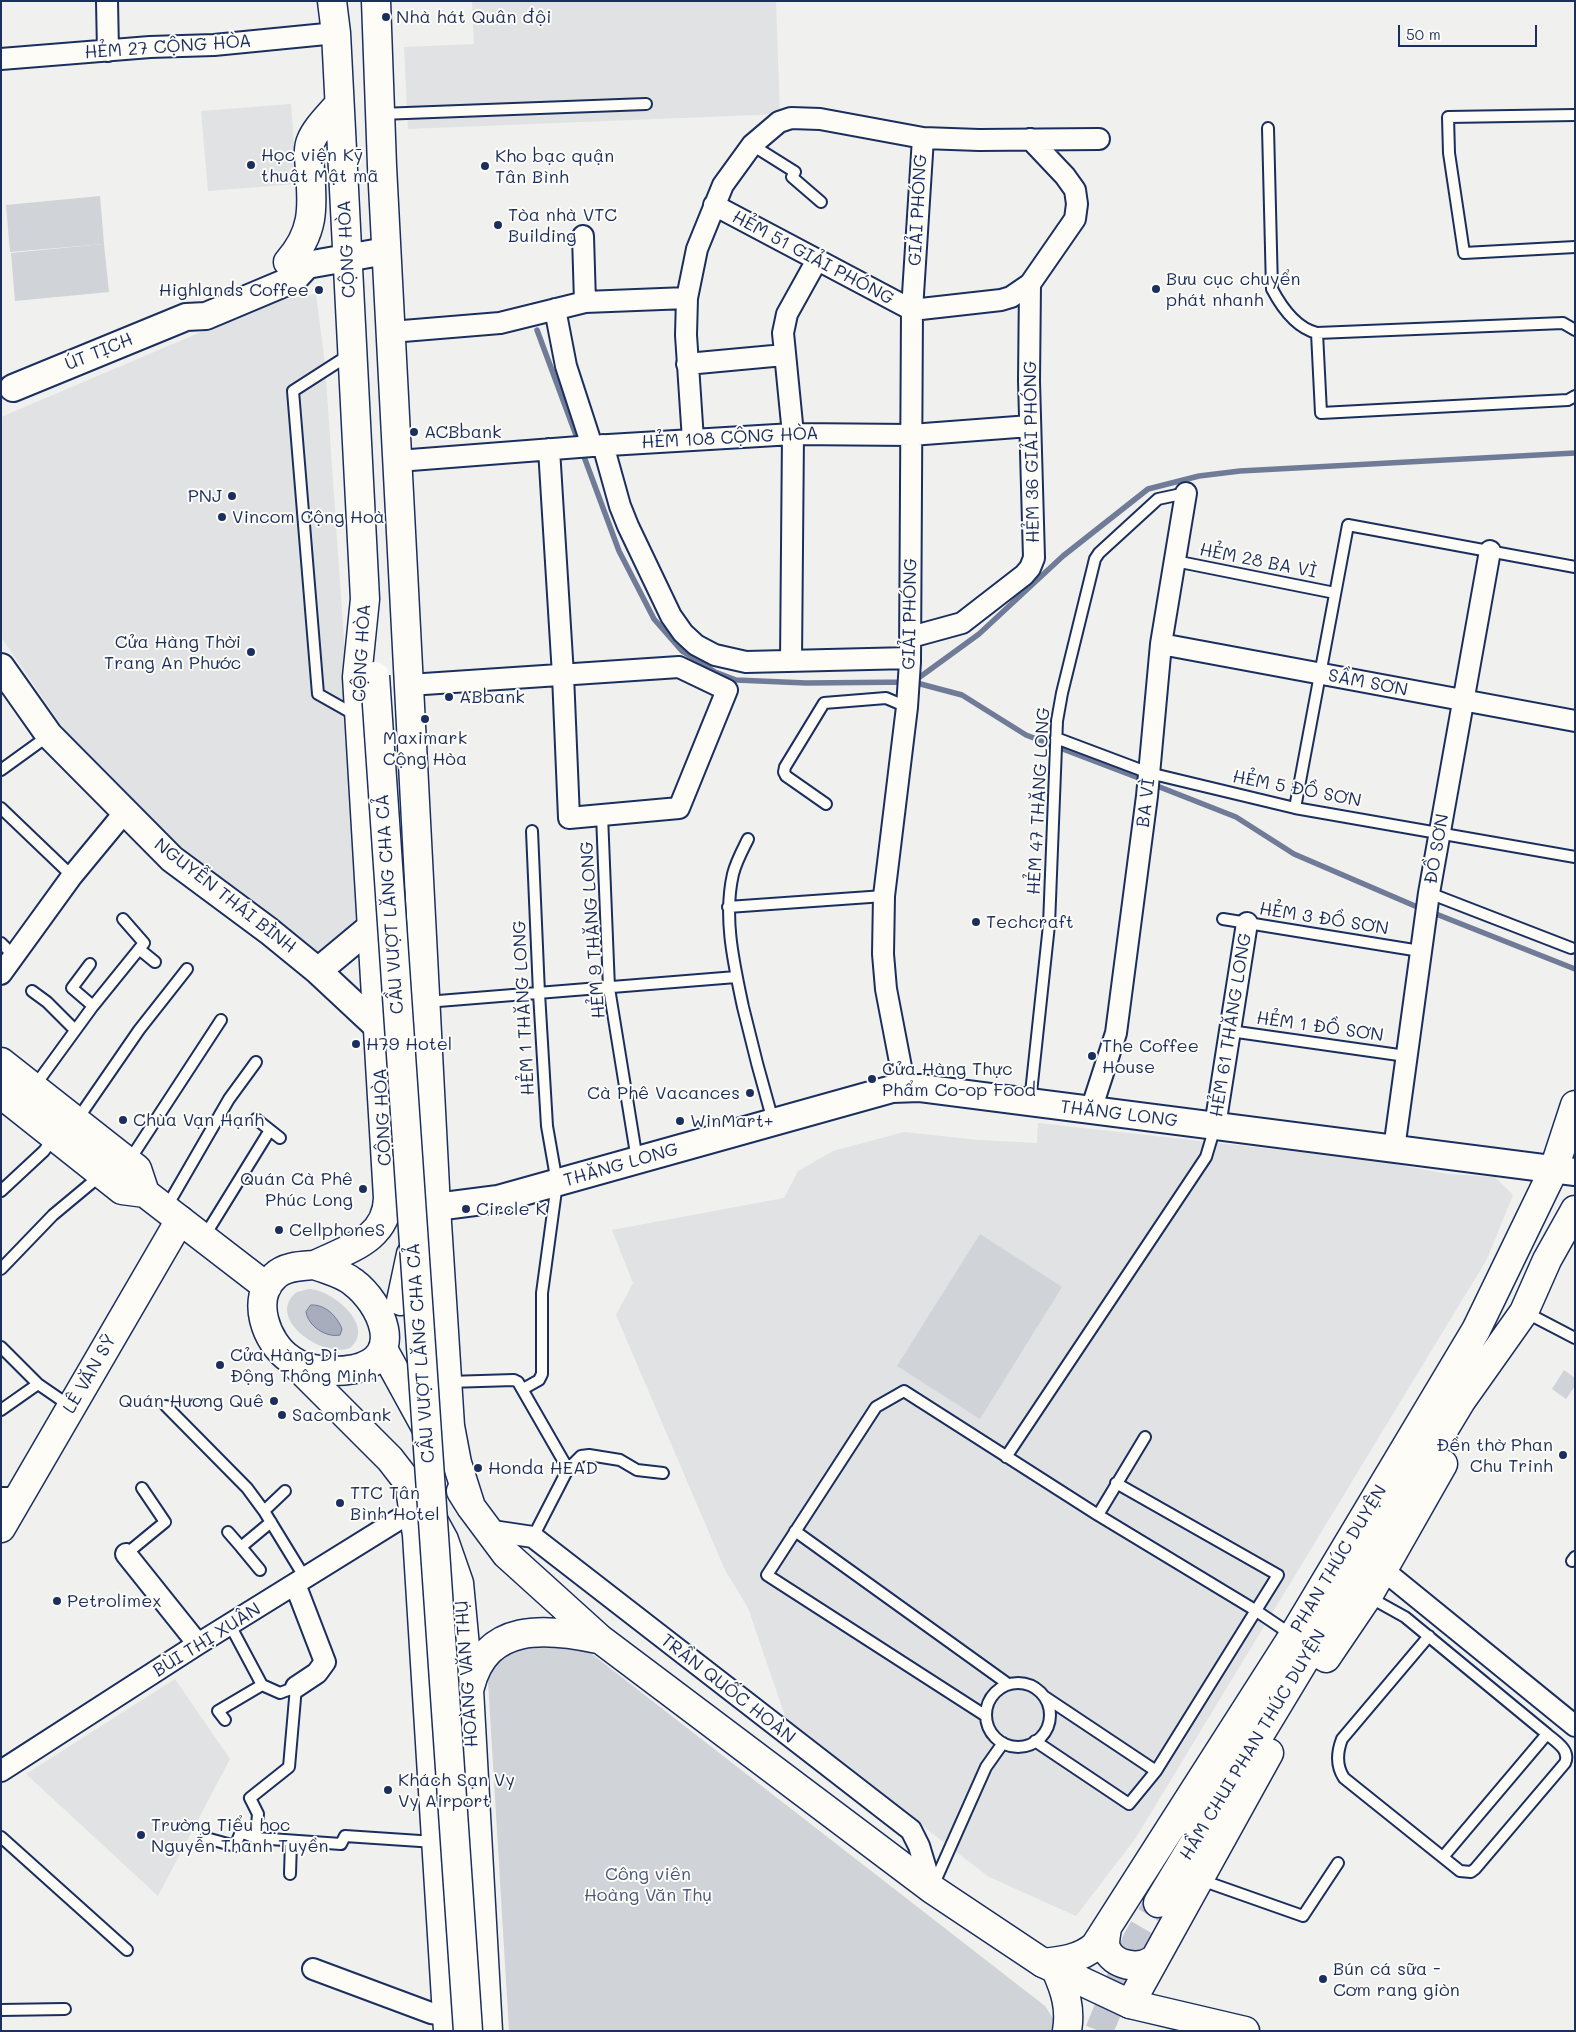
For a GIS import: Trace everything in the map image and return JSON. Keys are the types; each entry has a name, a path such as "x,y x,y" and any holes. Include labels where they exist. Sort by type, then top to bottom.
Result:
{"main road":[{"name":"CỘNG HÒA","path":"315,1265 373,1234 382,1224 387,1211 388,1198 357,678 365,599 336,32 332,1"},
{"path":"376,1 379,114 436,1208 453,1445 470,1507"},
{"path":"297,263 311,218 312,197 309,150 312,139 339,104"},
{"name":"CẦU VƯỢT LĂNG CHA CẢ","path":"365,599 375,676 454,2025"},
{"path":"1,1062 137,1169 164,1208"},
{"path":"1,1094 122,1190 164,1208 267,1287"},
{"name":"PHAN THÚC DUYỆN","path":"1050,1966 1087,1953 1095,1946 1293,1636 1476,1330 1564,1170 1575,1105"},
{"path":"392,1310 376,1305 352,1281 315,1265 298,1266 285,1270 275,1276 267,1287 263,1306 266,1325 274,1345 290,1359 312,1369 332,1371 357,1368 374,1360 383,1349 385,1334 392,1310 434,1148"},
{"name":"LÊ VĂN SỸ","path":"1,1528 11,1493 71,1406 164,1208"},
{"path":"1130,2004 1303,1692 1368,1596 1479,1400 1491,1358 1524,1312 1547,1260 1575,1210"},
{"path":"392,1310 440,1260"},
{"name":"TRẦN QUỐC HOÀN","path":"383,1349 470,1507 486,1530 529,1577 600,1640 932,1890 1050,1966 1130,2004 1245,2031"},
{"name":"HẦM CHUI PHAN THÚC DUYỆN","path":"1158,1902 1403,1494 1461,1401 1491,1358"},
{"name":"HOÀNG VĂN THỤ","path":"290,1359 390,1459 407,1481 427,1510 444,1540 460,1583 469,1689 488,2031"},
{"name":"HOÀNG VĂN THỤ","path":"407,1481 414,1510 436,1842 454,2025"},
{"path":"469,1689 480,1659 499,1643 513,1637 540,1631 556,1631 600,1640"},
{"path":"1107,1928 1106,1949 1122,1964 1146,1966 1153,1960"},
{"path":"1050,1966 1066,1992 1069,2009 1068,2031"}],"street":[{"path":"107,1 108,51"},
{"name":"HẺM 27 CỘNG HÒA","path":"1,59 150,47 214,45 336,32"},
{"name":"HẺM 51 GIẢI PHÓNG","path":"692,440 686,364 687,298 697,249 723,185 752,145 779,122 802,117 820,119 922,138 1030,140 1099,138"},
{"name":"GIẢI PHÓNG","path":"905,1088 883,971 884,896 907,707 910,660 912,310 922,138"},
{"path":"912,310 1001,300 1011,297 1030,284 1075,219 1077,204 1075,190 1065,176 1030,140"},
{"name":"HẺM 51 GIẢI PHÓNG","path":"714,205 912,310"},
{"path":"583,236 584,302"},
{"name":"ÚT TỊCH","path":"5,391 186,316 199,299 297,263 386,251"},
{"path":"791,661 793,434 783,333 787,314 817,260"},
{"name":"HẺM 36 GIẢI PHÓNG","path":"910,637 962,623 1024,575 1030,568 1035,548 1030,426 1030,284"},
{"path":"391,332 479,326 519,319 584,302 687,298"},
{"path":"555,309 566,366 622,512 672,616 683,633 696,645 715,655 746,662 910,660"},
{"path":"686,364 784,355"},
{"name":"HẺM 108 CỘNG HÒA","path":"398,461 549,449 793,434 911,435 1030,426"},
{"path":"409,686 563,674 679,666 727,690 678,808 569,818 563,674 549,449"},
{"name":"BA VÌ","path":"1092,1110 1116,1033 1147,796 1161,644 1186,493"},
{"name":"ĐỒ SƠN","path":"1394,1149 1424,920 1490,551"},
{"name":"SẦM SƠN","path":"1161,644 1575,721"},
{"name":"NGUYỄN THÁI BÌNH","path":"1,667 49,735 124,813 186,870 269,931 318,971 378,1027"},
{"path":"1,974 8,950 124,813"},
{"name":"HẺM 61 THĂNG LONG","path":"1215,1126 1247,923"},
{"path":"318,971 372,926"},
{"name":"THĂNG LONG","path":"436,1208 498,1200 773,1122 905,1088 920,1088 1564,1170"},
{"name":"BÙI THỊ XUÂN","path":"1,1771 198,1644 230,1626 414,1510"},
{"name":"TRẦN QUỐC HOÀN","path":"486,1530 533,1537 911,1830 919,1846 932,1890"},
{"path":"126,1554 198,1644"},
{"path":"1382,1569 1575,1726"},
{"path":"296,1687 317,1673 325,1662 300,1581"},
{"path":"313,1969 431,2013 454,2025"}],"lane":[{"path":"379,114 646,104"},
{"path":"1575,115 1448,117 1449,153 1464,253 1575,247"},
{"path":"1268,128 1272,289 1278,301 1297,324 1308,331 1317,333 1563,323 1575,330"},
{"path":"752,145 795,172 792,177 821,202"},
{"path":"1317,333 1321,413 1568,400 1575,396"},
{"path":"352,353 293,391 318,694 360,717"},
{"name":"HẺM 47 THĂNG LONG","path":"1030,1102 1049,925 1056,744 1062,694 1095,559 1099,553 1158,499 1186,493"},
{"path":"1295,808 1348,525 1575,567"},
{"name":"HẺM 28 BA VÌ","path":"1175,561 1335,593"},
{"path":"826,804 786,776 784,772 785,767 824,703 886,698 907,707"},
{"path":"1,770 49,735"},
{"name":"HẺM 5 ĐỒ SƠN","path":"1056,744 1149,773 1295,808 1575,857"},
{"path":"1,808 72,876"},
{"name":"HẺM 9 THĂNG LONG","path":"602,815 609,988 637,1161"},
{"name":"HẺM 1 THĂNG LONG","path":"523,1389 539,1380 542,1374 542,1293 556,1183 547,1126 532,831"},
{"path":"748,839 737,862 733,876 728,907 730,936 736,977 773,1122"},
{"path":"1429,893 1571,948"},
{"path":"728,907 884,896"},
{"path":"34,1087 93,1006 144,943 123,919"},
{"name":"HẺM 3 ĐỒ SƠN","path":"1223,919 1420,951"},
{"path":"139,949 155,962"},
{"path":"90,964 72,988 93,1006"},
{"path":"76,1121 139,1030 187,969"},
{"path":"426,1002 736,977"},
{"path":"32,991 47,1002 75,1030"},
{"path":"128,1162 220,1020"},
{"name":"HẺM 1 ĐỒ SƠN","path":"1230,1032 1406,1056"},
{"path":"164,1208 229,1099 256,1062"},
{"path":"256,1119 280,1138"},
{"path":"1006,1456 1206,1157 1215,1126"},
{"path":"203,1238 270,1130"},
{"path":"1,1191 44,1151 54,1137"},
{"path":"1,1269 53,1215 101,1174"},
{"path":"1524,1312 1575,1338"},
{"path":"1,1347 38,1384 71,1406"},
{"path":"447,1382 514,1380 518,1382 568,1469"},
{"path":"1,1410 38,1384"},
{"path":"986,1716 767,1575 876,1406 904,1391 1098,1515 1255,1610 1293,1636"},
{"path":"166,1406 247,1488 271,1522 300,1581"},
{"path":"1098,1515 1145,1437"},
{"path":"533,1537 568,1469 581,1456 589,1455 620,1460 636,1470 663,1473"},
{"path":"1035,1741 1129,1804 1156,1771 1278,1574 1116,1483"},
{"path":"126,1554 165,1522 142,1488"},
{"path":"264,1511 286,1491"},
{"path":"241,1547 271,1522"},
{"path":"795,1531 1008,1684"},
{"path":"228,1532 260,1570"},
{"path":"1368,1596 1405,1617 1429,1636 1546,1734 1564,1748 1567,1758 1471,1872 1460,1870 1344,1778 1338,1760 1342,1739 1429,1636"},
{"path":"230,1626 262,1685 280,1693 296,1687 289,1768 250,1798 258,1814 256,1838"},
{"path":"1044,1697 1050,1716 1042,1735 1035,1741 1025,1746 1014,1746 1003,1743 991,1732 986,1716 987,1706 992,1696 1008,1684 1028,1684 1044,1697 1156,1771"},
{"path":"224,1720 218,1711 262,1685"},
{"path":"1443,1857 1546,1734"},
{"path":"932,1890 986,1767 1003,1743"},
{"path":"206,1838 235,1846 241,1832 256,1838 341,1844 345,1836 436,1842"},
{"path":"1,1837 127,1950"},
{"path":"290,1874 291,1841"},
{"path":"1200,1880 1303,1916 1338,1863"},
{"path":"1,2010 65,2009"}],"shaded area":[{"path":"472,1 776,1 780,114 408,129 404,47 474,44"},
{"name":"Học viện Kỹ thuật Mật mã","path":"291,104 297,184 208,191 201,111"},
{"path":"316,294 325,365 348,698 360,934 317,959 173,847 77,748 1,637 1,417 274,301"},
{"path":"1038,1123 1372,1160 1448,1174 1495,1177 1513,1195 1487,1259 1135,1839 1076,1916 989,1877 795,1728 785,1716 748,1608 725,1570 616,1315 633,1283 612,1230 784,1198 798,1171 833,1151 904,1132 978,1140 1037,1143"},
{"name":"Trường Tiểu học Nguyễn Thanh Tuyền","path":"175,1679 230,1759 158,1896 26,1774"}],"green space":[{"path":"100,196 104,244 10,252 6,205"},
{"path":"104,244 109,292 15,301 11,253"},
{"path":"980,1234 1062,1287 980,1419 897,1366"},
{"path":"309,1289 328,1295 339,1302 355,1320 358,1330 357,1339 350,1348 338,1350 312,1342 292,1324 287,1313 289,1302 297,1292"},
{"path":"1564,1370 1575,1378 1575,1386 1566,1399 1552,1389"},
{"name":"Công viên Hoàng Văn Thụ","path":"519,1642 579,1644 1045,2006 1053,2018 1055,2031 509,2031 488,1681 493,1665"}],"water":[{"path":"311,1305 321,1306 334,1315 342,1329 340,1335 324,1333 310,1322 306,1312"}],"waterway":[{"path":"537,330 619,551 654,619 682,651 715,672 736,680 806,683 913,682 962,695 1026,735 1144,780"},
{"path":"913,682 979,634 1063,556 1148,489 1199,476 1240,471 1575,453"},
{"path":"1152,784 1236,817 1294,854 1422,909"},
{"path":"1431,912 1575,969"}],"tunnel":[{"path":"1099,2031 1137,1939 1158,1903"}],"place":[{"name":"Nhà hát Quân đội","path":"386,17"},
{"name":"Học viện Kỹ thuật Mật mã","path":"251,165"},
{"name":"Kho bạc quận Tân Bình","path":"485,166"},
{"name":"Tòa nhà VTC Building","path":"498,225"},
{"name":"Bưu cục chuyển phát nhanh","path":"1156,289"},
{"name":"Highlands Coffee","path":"319,290"},
{"name":"ACBbank","path":"414,432"},
{"name":"PNJ","path":"232,496"},
{"name":"Vincom Cộng Hoà","path":"222,517"},
{"name":"Cửa Hàng Thời Trang An Phước","path":"251,652"},
{"name":"ABbank","path":"449,697"},
{"name":"Maximark Cộng Hòa","path":"425,719"},
{"name":"Techcraft","path":"976,922"},
{"name":"H79 Hotel","path":"356,1044"},
{"name":"The Coffee House","path":"1092,1056"},
{"name":"Cửa Hàng Thực Phẩm Co-op Food","path":"872,1079"},
{"name":"Cà Phê Vacances","path":"750,1093"},
{"name":"Chùa Vạn Hạnh","path":"123,1120"},
{"name":"WinMart+","path":"680,1121"},
{"name":"Quán Cà Phê Phúc Long","path":"363,1189"},
{"name":"Circle K","path":"466,1209"},
{"name":"CellphoneS","path":"279,1230"},
{"name":"Cửa Hàng Di Động Thông Minh","path":"220,1365"},
{"name":"Quán Hương Quê","path":"274,1401"},
{"name":"Sacombank","path":"282,1415"},
{"name":"Đền thờ Phan Chu Trinh","path":"1563,1455"},
{"name":"Honda HEAD","path":"478,1468"},
{"name":"TTC Tân Bình Hotel","path":"340,1503"},
{"name":"Petrolimex","path":"57,1601"},
{"name":"Khách Sạn Vy Vy Airport","path":"388,1790"},
{"name":"Trường Tiểu học Nguyễn Thanh Tuyền","path":"141,1835"},
{"name":"Bún cá sữa - Cơm rang giòn","path":"1323,1979"}]}
